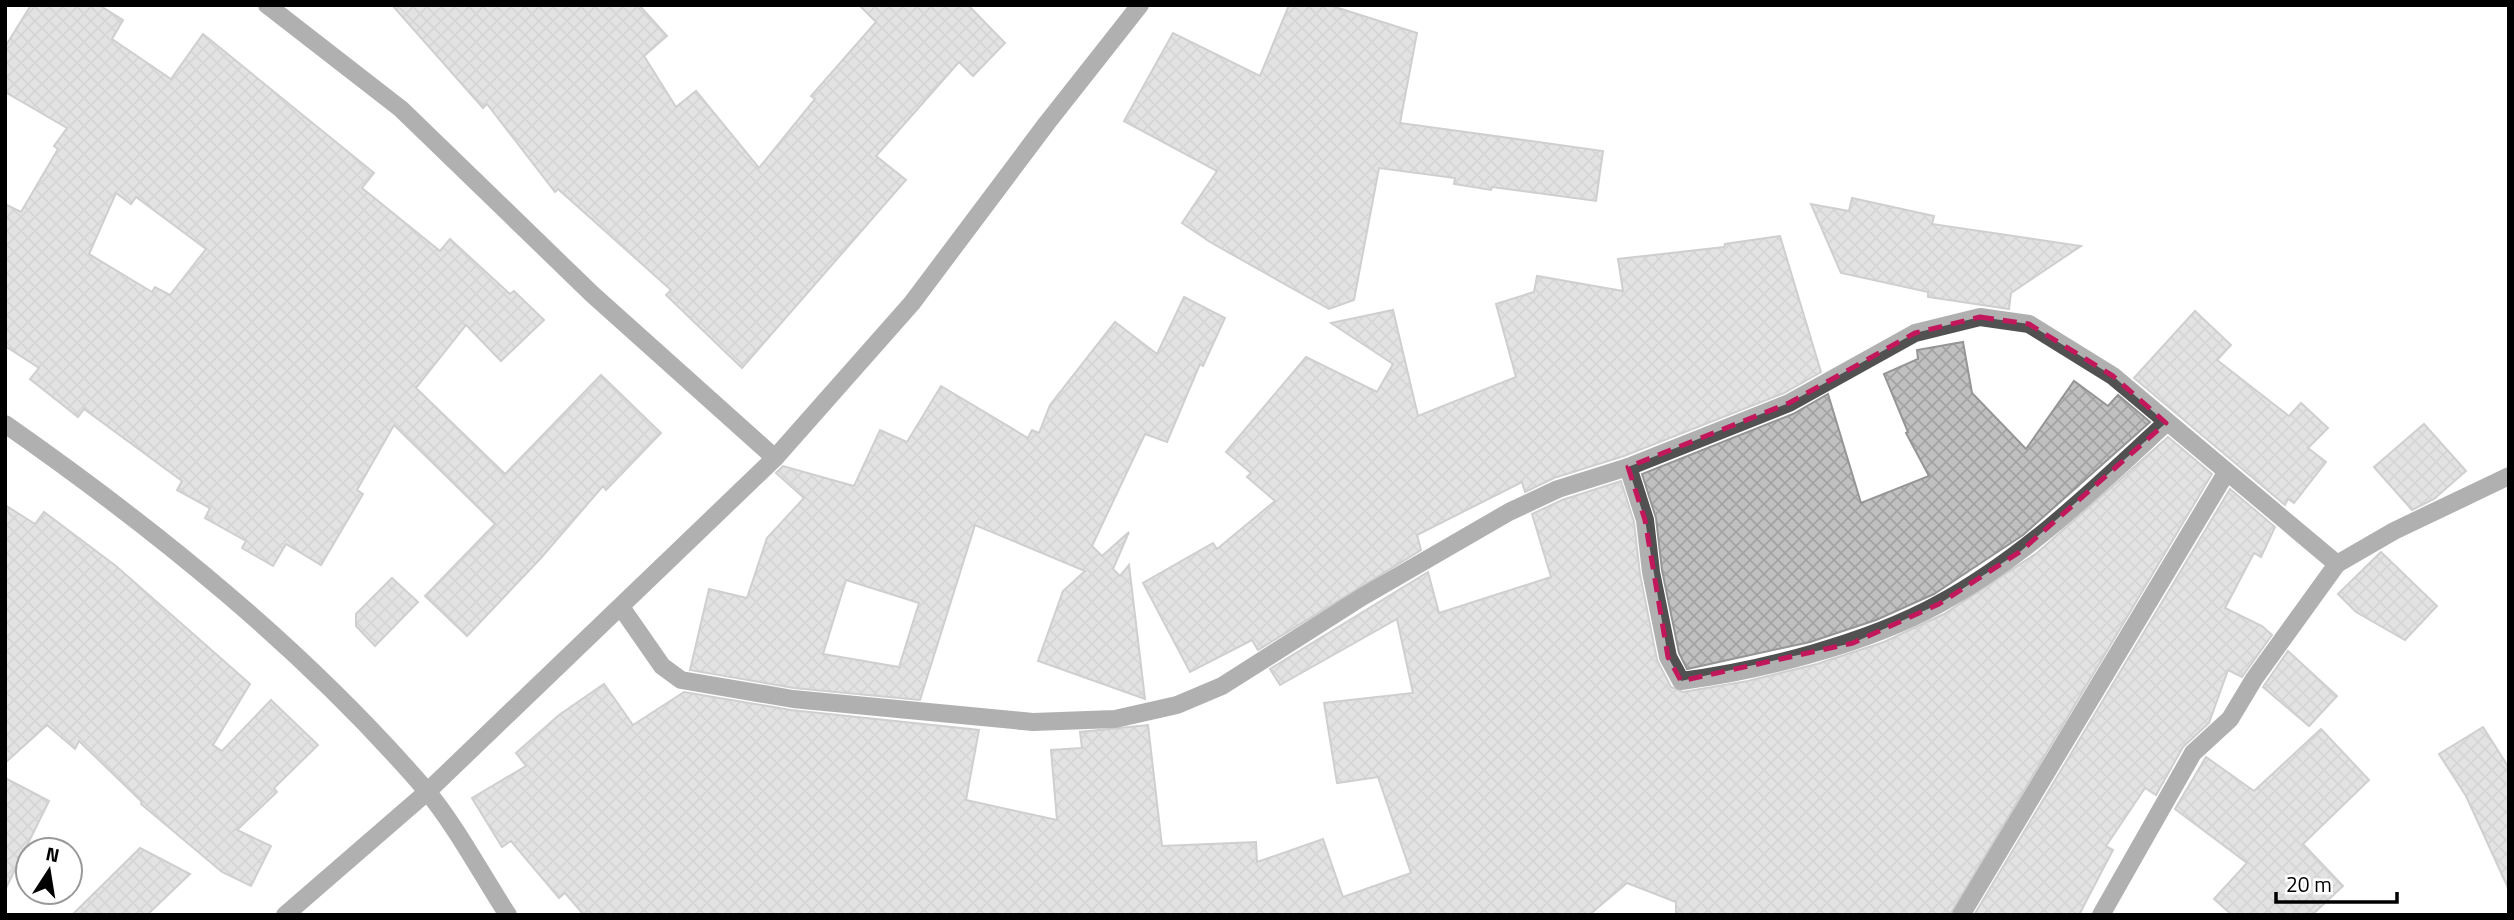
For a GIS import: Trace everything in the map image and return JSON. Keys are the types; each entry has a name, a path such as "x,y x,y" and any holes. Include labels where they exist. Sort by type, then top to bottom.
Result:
{"street":[{"path":"267,5 401,108 592,294 775,458"},
{"path":"285,915 427,792 775,458 912,303 1140,5"},
{"path":"621,607 662,666 681,680 793,699 1020,721 1115,719 1177,705 1222,686 1362,597 1509,512 1558,489 1628,467 1789,403 1915,333 1980,317 2029,324 2113,376 2337,564"},
{"path":"1628,467 1645,520 1651,572 1668,657 1681,681 1853,643 1939,604 2021,551 2166,423"},
{"path":"5,424 169,545 292,649 427,792 508,915"},
{"path":"1961,915 2226,473"},
{"path":"2101,915 2193,753 2230,719 2253,679 2337,564 2394,531 2509,476"}],"highlighted area":[{"path":"1980,317 2029,324 2113,376 2166,423 2021,551 1939,604 1853,643 1703,679 1681,681 1668,657 1645,520 1628,467 1789,403 1915,333"}],"building":[{"path":"31,5 99,5 123,20 112,39 171,79 203,34 374,173 362,188 440,251 450,239 510,294 514,291 544,320 501,361 466,325 416,388 505,474 601,375 661,433 606,490 603,486 541,558 467,636 425,596 495,524 394,425 357,490 363,494 321,565 286,544 273,566 242,548 246,541 205,518 210,508 177,490 182,481 84,409 78,417 30,379 39,368 5,346 5,204 21,212 58,149 54,146 67,128 5,92 5,47","holes":["116,193 131,204 136,197 206,249 170,295 155,287 152,292 89,254"]},
{"path":"392,5 639,5 667,36 644,56 676,107 696,91 759,168 815,99 811,96 876,22 859,5 968,5 1005,43 973,76 959,62 876,156 906,180 742,368 666,295 671,290 558,189 555,192 487,104 483,108"},
{"path":"1289,5 1329,5 1417,33 1400,123 1603,151 1596,201 1492,187 1491,190 1454,184 1455,178 1379,168 1354,300 1329,309 1210,242 1182,223 1217,171 1124,121 1173,33 1260,76"},
{"path":"1852,198 1934,216 1932,224 2081,246 2011,293 2009,309 1928,297 1928,292 1841,273 1811,204 1849,211"},
{"path":"1780,236 1821,372 1784,393 1624,456 1554,478 1525,492 1522,482 1417,535 1421,550 1258,650 1252,640 1190,672 1143,583 1213,543 1217,549 1275,501 1247,477 1251,473 1226,452 1306,357 1377,392 1393,364 1331,323 1393,310 1418,416 1516,377 1496,304 1534,292 1537,276 1623,291 1618,259 1724,247 1725,244"},
{"path":"1184,297 1225,318 1203,366 1200,364 1167,442 1145,434 1092,546 1102,556 1129,532 1113,569 1120,576 1129,565 1145,699 1038,661 1063,591 1085,571 975,525 920,700 794,688 690,670 709,589 747,598 767,538 804,498 776,473 783,466 854,486 880,430 907,442 941,386 1028,438 1032,430 1039,433 1050,405 1115,322 1157,354","holes":["846,580 919,603 899,667 823,654"]},
{"path":"2195,311 2231,345 2217,360 2289,416 2301,403 2328,428 2308,448 2326,462 2294,503 2288,499 2285,505 2134,378"},
{"path":"1963,342 1972,393 2026,449 2074,381 2108,406 2118,395 2150,422 2023,535 1934,594 1876,620 1810,642 1687,669 1679,653 1662,570 1656,518 1642,474 1793,414 1828,394 1861,503 1929,476 1906,433 1908,432 1884,374 1918,359 1917,350"},
{"path":"2424,424 2466,471 2434,499 2412,510 2374,467"},
{"path":"2168,437 2212,474 1950,915 1676,915 1676,902 1627,883 1589,915 584,915 565,893 559,898 511,841 502,847 472,798 526,766 516,753 559,715 604,684 633,725 684,692 791,710 979,730 966,800 1057,820 1051,750 1082,748 1080,732 1148,725 1162,846 1256,842 1257,862 1323,839 1343,897 1411,873 1378,777 1337,783 1324,703 1413,693 1397,619 1280,685 1270,669 1428,572 1439,613 1551,577 1532,514 1562,500 1621,481 1634,522 1640,574 1657,660 1671,687 1683,692 1748,681 1817,664 1884,642 1944,614 2037,553"},
{"path":"2230,489 2275,527 2261,557 2254,553 2225,608 2262,626 2272,635 2242,677 2228,670 2209,723 2183,747 2156,795 2145,788 2106,846 2113,850 2079,915 1974,915"},
{"path":"5,505 35,524 44,512 116,566 250,684 213,745 222,751 271,700 318,745 274,788 277,792 237,830 271,846 251,886 222,872 141,804 142,802 79,741 75,749 47,725 5,763"},
{"path":"2381,552 2437,606 2405,640 2356,612 2338,594"},
{"path":"392,578 418,602 375,646 356,626 356,614"},
{"path":"2288,651 2337,696 2309,726 2263,687"},
{"path":"2483,727 2509,768 2509,890 2466,796 2439,754"},
{"path":"2321,729 2369,780 2303,844 2343,886 2312,915 2232,915 2214,899 2247,863 2175,809 2206,757 2254,791"},
{"path":"5,778 49,801 32,836 14,836 14,872 5,890"},
{"path":"140,848 190,874 147,915 72,915"}]}
